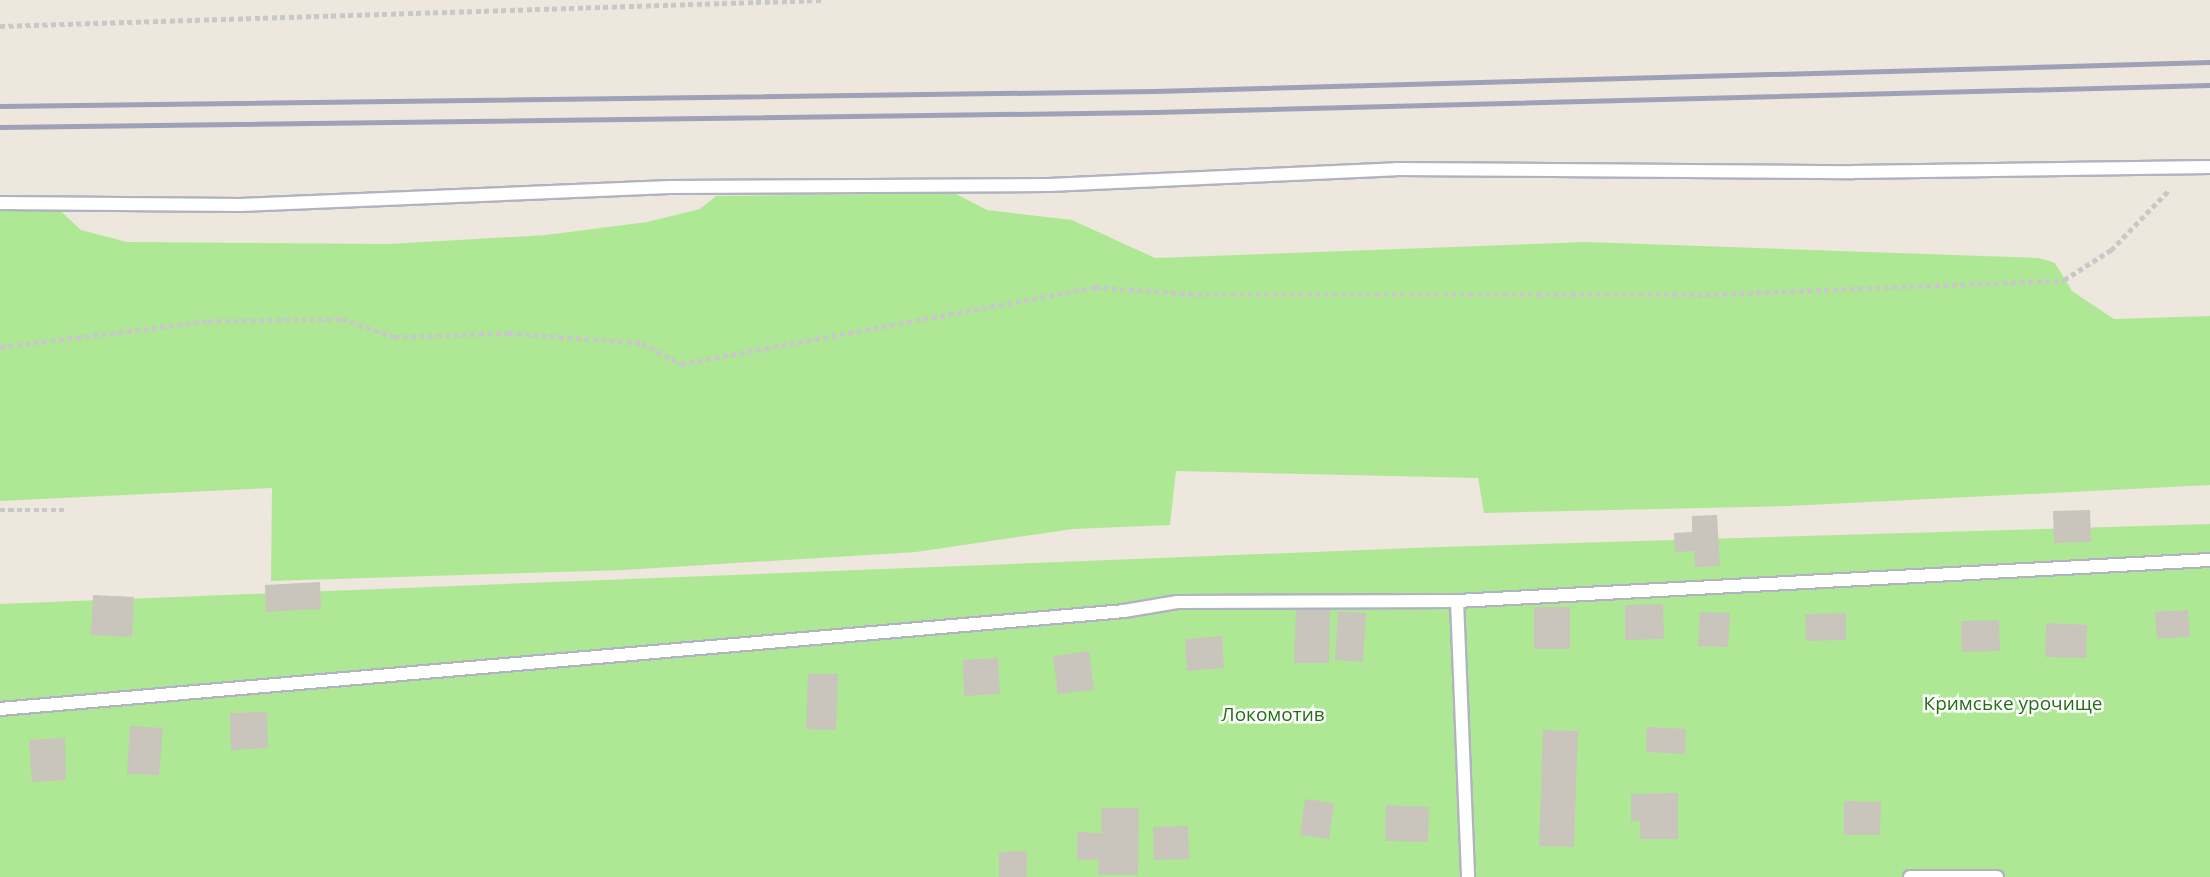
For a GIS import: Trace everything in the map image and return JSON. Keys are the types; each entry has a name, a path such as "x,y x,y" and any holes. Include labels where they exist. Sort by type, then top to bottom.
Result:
{"lane":[{"path":"0,203 240,205 670,187 1049,186 1396,169 1853,172 2210,167"},
{"path":"0,709 1124,611 1177,602 1457,601 2210,560"},
{"path":"1457,601 1468,877"},
{"path":"1910,877 1997,877"}],"path":[{"path":"0,26 822,0"},
{"path":"0,347 208,321 342,319 394,337 508,334 642,344 681,364 1095,286 1205,295 1697,295 2064,280 2110,250 2196,167"},
{"path":"0,510 68,510"}],"green space":[{"path":"954,193 987,210 1072,220 1155,258 1586,242 2039,258 2055,263 2072,291 2114,319 2210,316 2210,485 1789,506 1484,513 1478,478 1176,471 1170,525 1073,529 916,552 624,570 271,581 272,488 0,501 0,203 52,203 81,230 127,242 389,244 546,235 647,222 700,209 716,196"},
{"name":"Локомотив","path":"2210,524 2210,877 0,877 0,604 1438,547"}],"building":[{"path":"2090,510 2091,542 2054,543 2053,511"},
{"path":"1717,515 1720,566 1695,567 1694,551 1675,552 1674,533 1692,532 1692,516"},
{"path":"320,582 321,609 266,612 265,585"},
{"path":"93,595 134,597 132,637 91,635"},
{"path":"1663,604 1664,639 1625,640 1625,605"},
{"path":"1534,607 1570,607 1570,649 1534,649"},
{"path":"1296,610 1330,610 1329,663 1294,663"},
{"path":"2188,610 2190,637 2157,639 2155,612"},
{"path":"1338,611 1366,613 1363,662 1335,660"},
{"path":"1700,612 1730,613 1728,647 1698,646"},
{"path":"1846,613 1846,640 1806,641 1805,614"},
{"path":"1999,620 2000,651 1962,652 1961,621"},
{"path":"2046,623 2087,625 2086,658 2045,657"},
{"path":"1222,636 1224,668 1187,671 1185,639"},
{"path":"1089,651 1094,690 1058,694 1053,656"},
{"path":"998,658 1000,694 964,696 963,660"},
{"path":"808,674 838,674 836,730 806,729"},
{"path":"267,712 268,748 231,750 230,713"},
{"path":"130,726 163,728 159,775 127,774"},
{"path":"1647,727 1686,729 1685,754 1646,752"},
{"path":"1543,730 1578,731 1574,847 1539,846"},
{"path":"65,738 66,780 32,782 29,740"},
{"path":"1678,793 1678,839 1640,839 1640,821 1631,822 1631,794"},
{"path":"1305,799 1334,803 1329,839 1300,835"},
{"path":"1844,801 1881,802 1880,835 1844,835"},
{"path":"1386,805 1429,807 1428,842 1385,841"},
{"path":"1101,808 1139,808 1138,875 1098,875 1099,860 1077,860 1077,832 1101,833"},
{"path":"1188,826 1189,859 1154,860 1153,827"},
{"path":"1027,851 1027,877 999,877 999,852"}],"railway":[{"path":"0,106 1154,91 2210,62"},
{"path":"0,127 1154,112 2210,85"}],"park label":[{"name":"Кримське урочище","path":"2013,704"}]}
